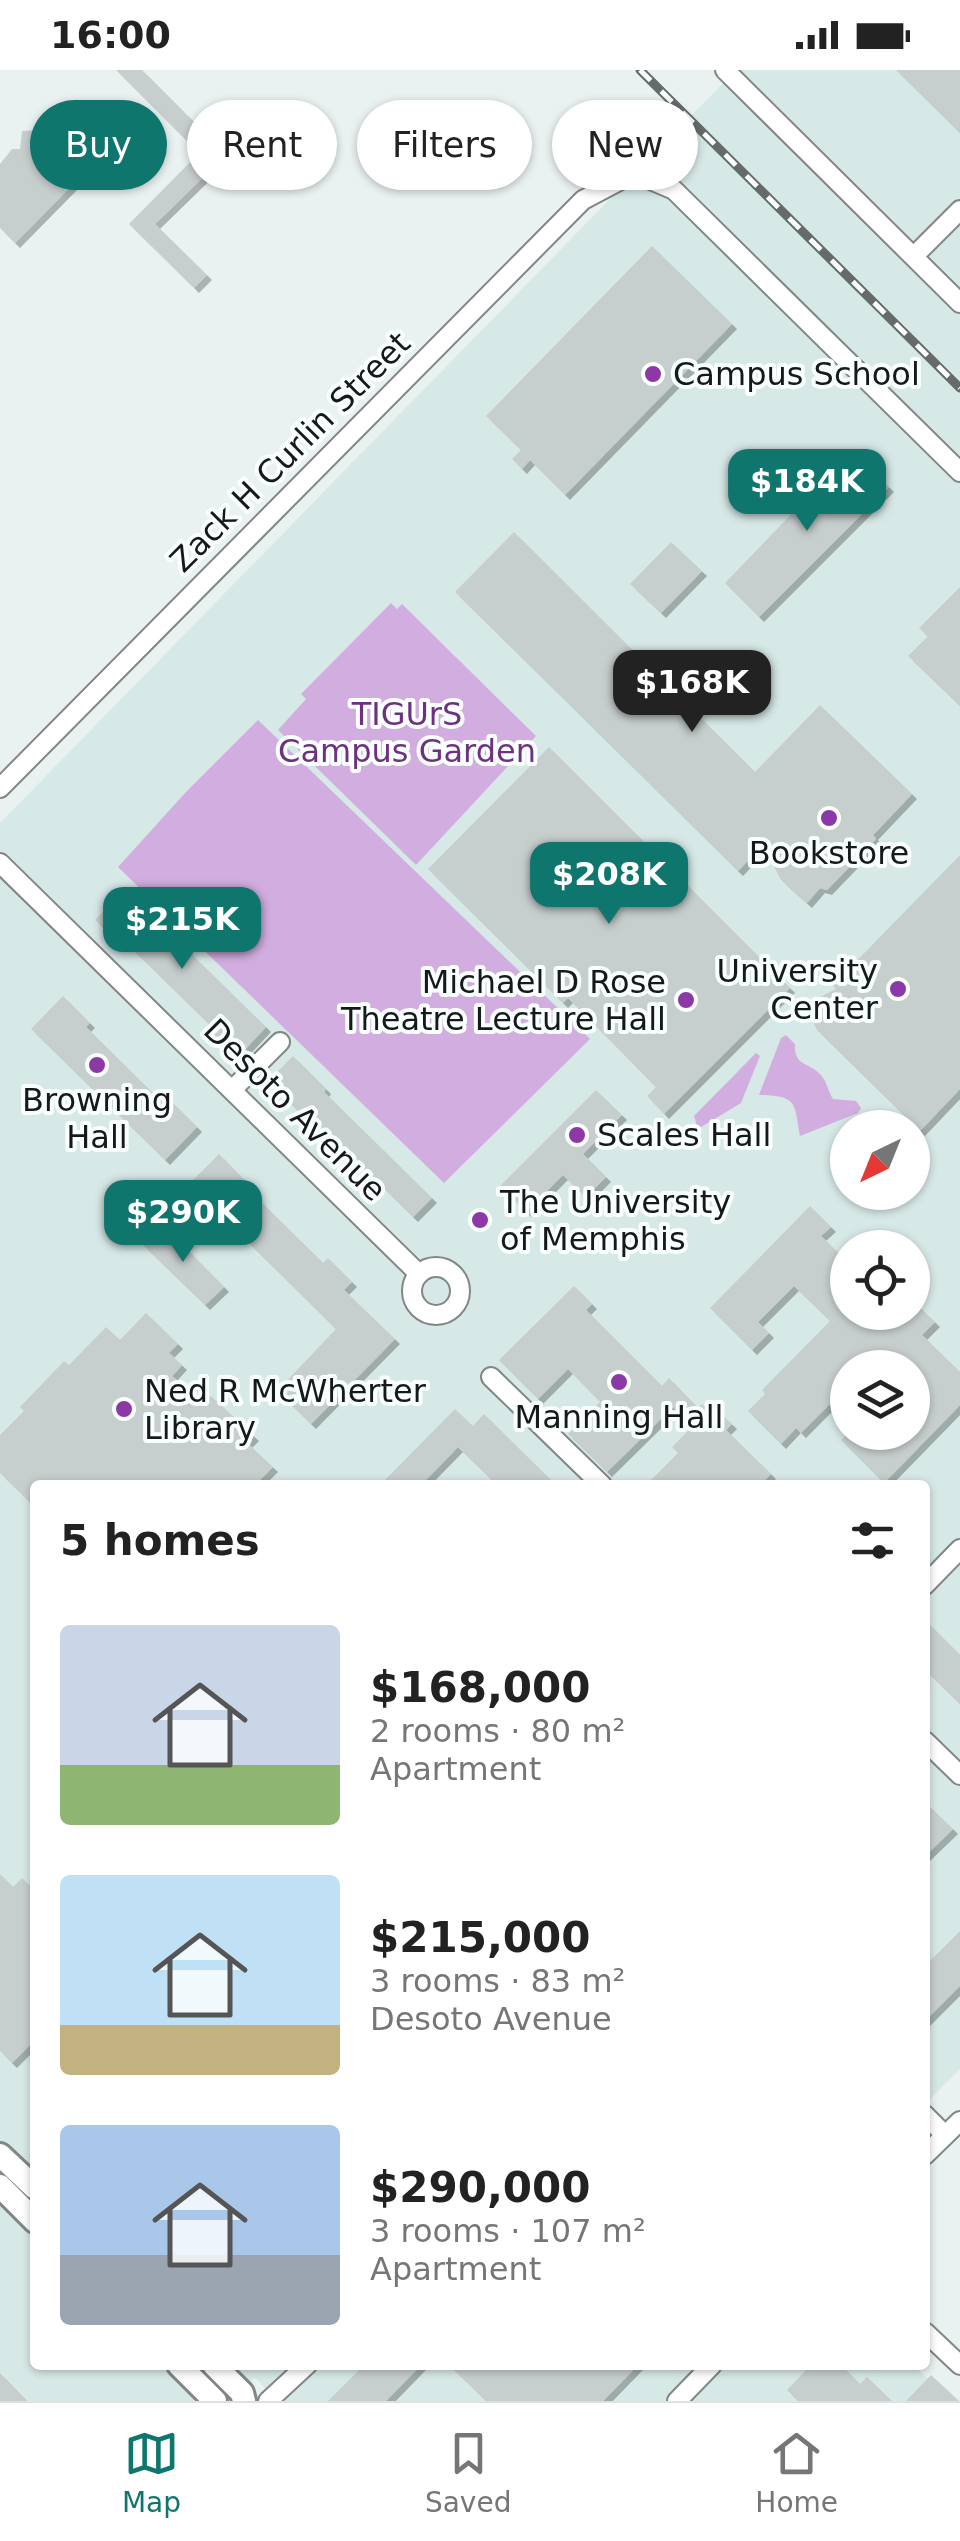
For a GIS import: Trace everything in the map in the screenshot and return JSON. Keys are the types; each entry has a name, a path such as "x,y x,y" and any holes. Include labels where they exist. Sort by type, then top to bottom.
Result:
{"main road":[{"path":"0,2154 30,2183"},
{"path":"0,2186 30,2216"},
{"path":"184,2370 215,2401"},
{"path":"219,2370 244,2401"}],"street":[{"path":"724,70 960,303"},
{"name":"Zack H Curlin Street","path":"0,788 583,200 634,173 674,190 960,472"},
{"path":"914,256 960,210"},
{"name":"Desoto Avenue","path":"0,862 419,1274"},
{"path":"232,1090 280,1042"},
{"path":"491,1378 597,1480"},
{"path":"930,1580 960,1549"},
{"path":"930,1745 960,1775"},
{"path":"930,2120 945,2135"},
{"path":"930,2150 960,2120"},
{"path":"930,2337 960,2365"},
{"path":"268,2401 302,2370"},
{"path":"677,2401 707,2370"}],"shaded area":[{"name":"The University of Memphis","path":"736,70 960,70 960,2069 930,2099 930,1480 30,1480 30,2370 919,2370 950,2401 278,2401 255,2378 221,2401 0,2401 0,823 619,190 698,190 698,109"}],"green space":[{"name":"TIGUrS Campus Garden","path":"391,603 397,609 402,604 536,736 416,865 278,730 306,699 301,694"},
{"path":"258,720 590,1039 444,1183 118,867"},
{"path":"786,1035 795,1044 799,1060 823,1078 833,1099 856,1101 860,1110 830,1110 830,1124 800,1136 797,1117 788,1100 759,1095 781,1038"},
{"path":"756,1053 760,1056 741,1103 698,1129 694,1116"}],"building":[{"path":"116,70 142,70 187,115 187,141 167,121 167,100 146,100"},
{"path":"896,70 960,70 960,133"},
{"path":"30,130 30,190 67,190 15,243 0,228 0,164 12,149 20,149 22,131"},
{"path":"187,165 190,190 155,224 207,275 194,288 129,224 167,190"},
{"name":"Campus School","path":"652,246 732,324 565,495 530,460 522,469 512,459 521,450 486,416"},
{"path":"852,451 889,487 759,617 725,583"},
{"path":"514,532 755,772 820,705 912,794 827,890 820,888 807,903 781,880 763,845 738,871 455,592"},
{"path":"671,542 702,571 661,613 630,584"},
{"path":"960,587 960,706 908,656 928,636 919,628"},
{"path":"549,747 790,988 664,1114 647,1096 656,1087 568,998 563,1003 428,869"},
{"name":"University Center","path":"960,855 960,1089 930,1120 930,1110 899,1110 817,1030 809,1014 814,1000 836,989 833,985"},
{"path":"125,889 266,1027 237,1058 211,1032 214,1029 124,941 121,944 95,920"},
{"name":"Browning Hall","path":"63,996 90,1023 86,1027 167,1107 172,1102 197,1127 165,1160 31,1029"},
{"path":"293,1056 326,1089 324,1092 432,1198 413,1217 307,1113 303,1116 268,1081"},
{"name":"Scales Hall","path":"596,1090 622,1115 583,1154 606,1177 586,1197 563,1175 526,1212 500,1186"},
{"path":"219,1154 253,1189 250,1191 323,1263 328,1258 352,1282 344,1290 395,1339 311,1424 277,1391 336,1329 189,1184"},
{"path":"810,1206 831,1227 821,1236 830,1245 830,1321 794,1286 758,1322 769,1333 752,1350 710,1308"},
{"path":"163,1225 224,1287 205,1305 143,1245"},
{"name":"Manning Hall","path":"574,1286 592,1304 586,1310 662,1386 669,1378 698,1408 702,1404 714,1416 718,1411 732,1424 726,1430 771,1474 765,1480 651,1480 678,1453 672,1447 693,1426 673,1407 607,1472 568,1434 600,1402 568,1369 538,1399 499,1360"},
{"name":"Ned R McWherter Library","path":"146,1313 178,1344 169,1353 182,1365 172,1376 203,1404 211,1396 254,1436 247,1443 273,1467 260,1480 30,1480 30,1502 0,1473 0,1435 24,1411 20,1407 64,1361 69,1365 106,1327 120,1340"},
{"path":"830,1321 830,1330 927,1330 922,1335 960,1372 960,1405 930,1436 930,1350 830,1350 830,1404 801,1433 796,1428 781,1444 748,1411 765,1394 762,1390"},
{"path":"455,1409 473,1426 484,1414 551,1480 492,1480 458,1447 426,1480 385,1480"},
{"path":"851,1450 916,1450 887,1480 881,1480"},
{"path":"930,1625 960,1655 960,1704 930,1675"},
{"path":"930,1807 953,1829 930,1851"},
{"path":"0,1874 13,1887 22,1878 30,1885 30,2045 12,2063 0,2051"},
{"path":"960,1931 960,1986 930,2016 930,1961"},
{"path":"359,2370 416,2370 386,2401 328,2401"},
{"path":"454,2370 633,2370 603,2401 486,2401"},
{"path":"806,2370 846,2370 860,2384 867,2377 892,2401 798,2401 787,2390"},
{"path":"0,2373 27,2401 0,2401"},
{"path":"931,2375 959,2401 906,2401"}],"railway":[{"path":"640,70 960,388"}],"place":[{"name":"Campus School","path":"653,374"},
{"name":"Bookstore","path":"829,818"},
{"name":"University Center","path":"898,989"},
{"name":"Michael D Rose Theatre Lecture Hall","path":"686,1000"},
{"name":"Browning Hall","path":"97,1065"},
{"name":"Scales Hall","path":"577,1135"},
{"name":"The University of Memphis","path":"480,1220"},
{"name":"Manning Hall","path":"619,1382"},
{"name":"Ned R McWherter Library","path":"124,1409"}]}
